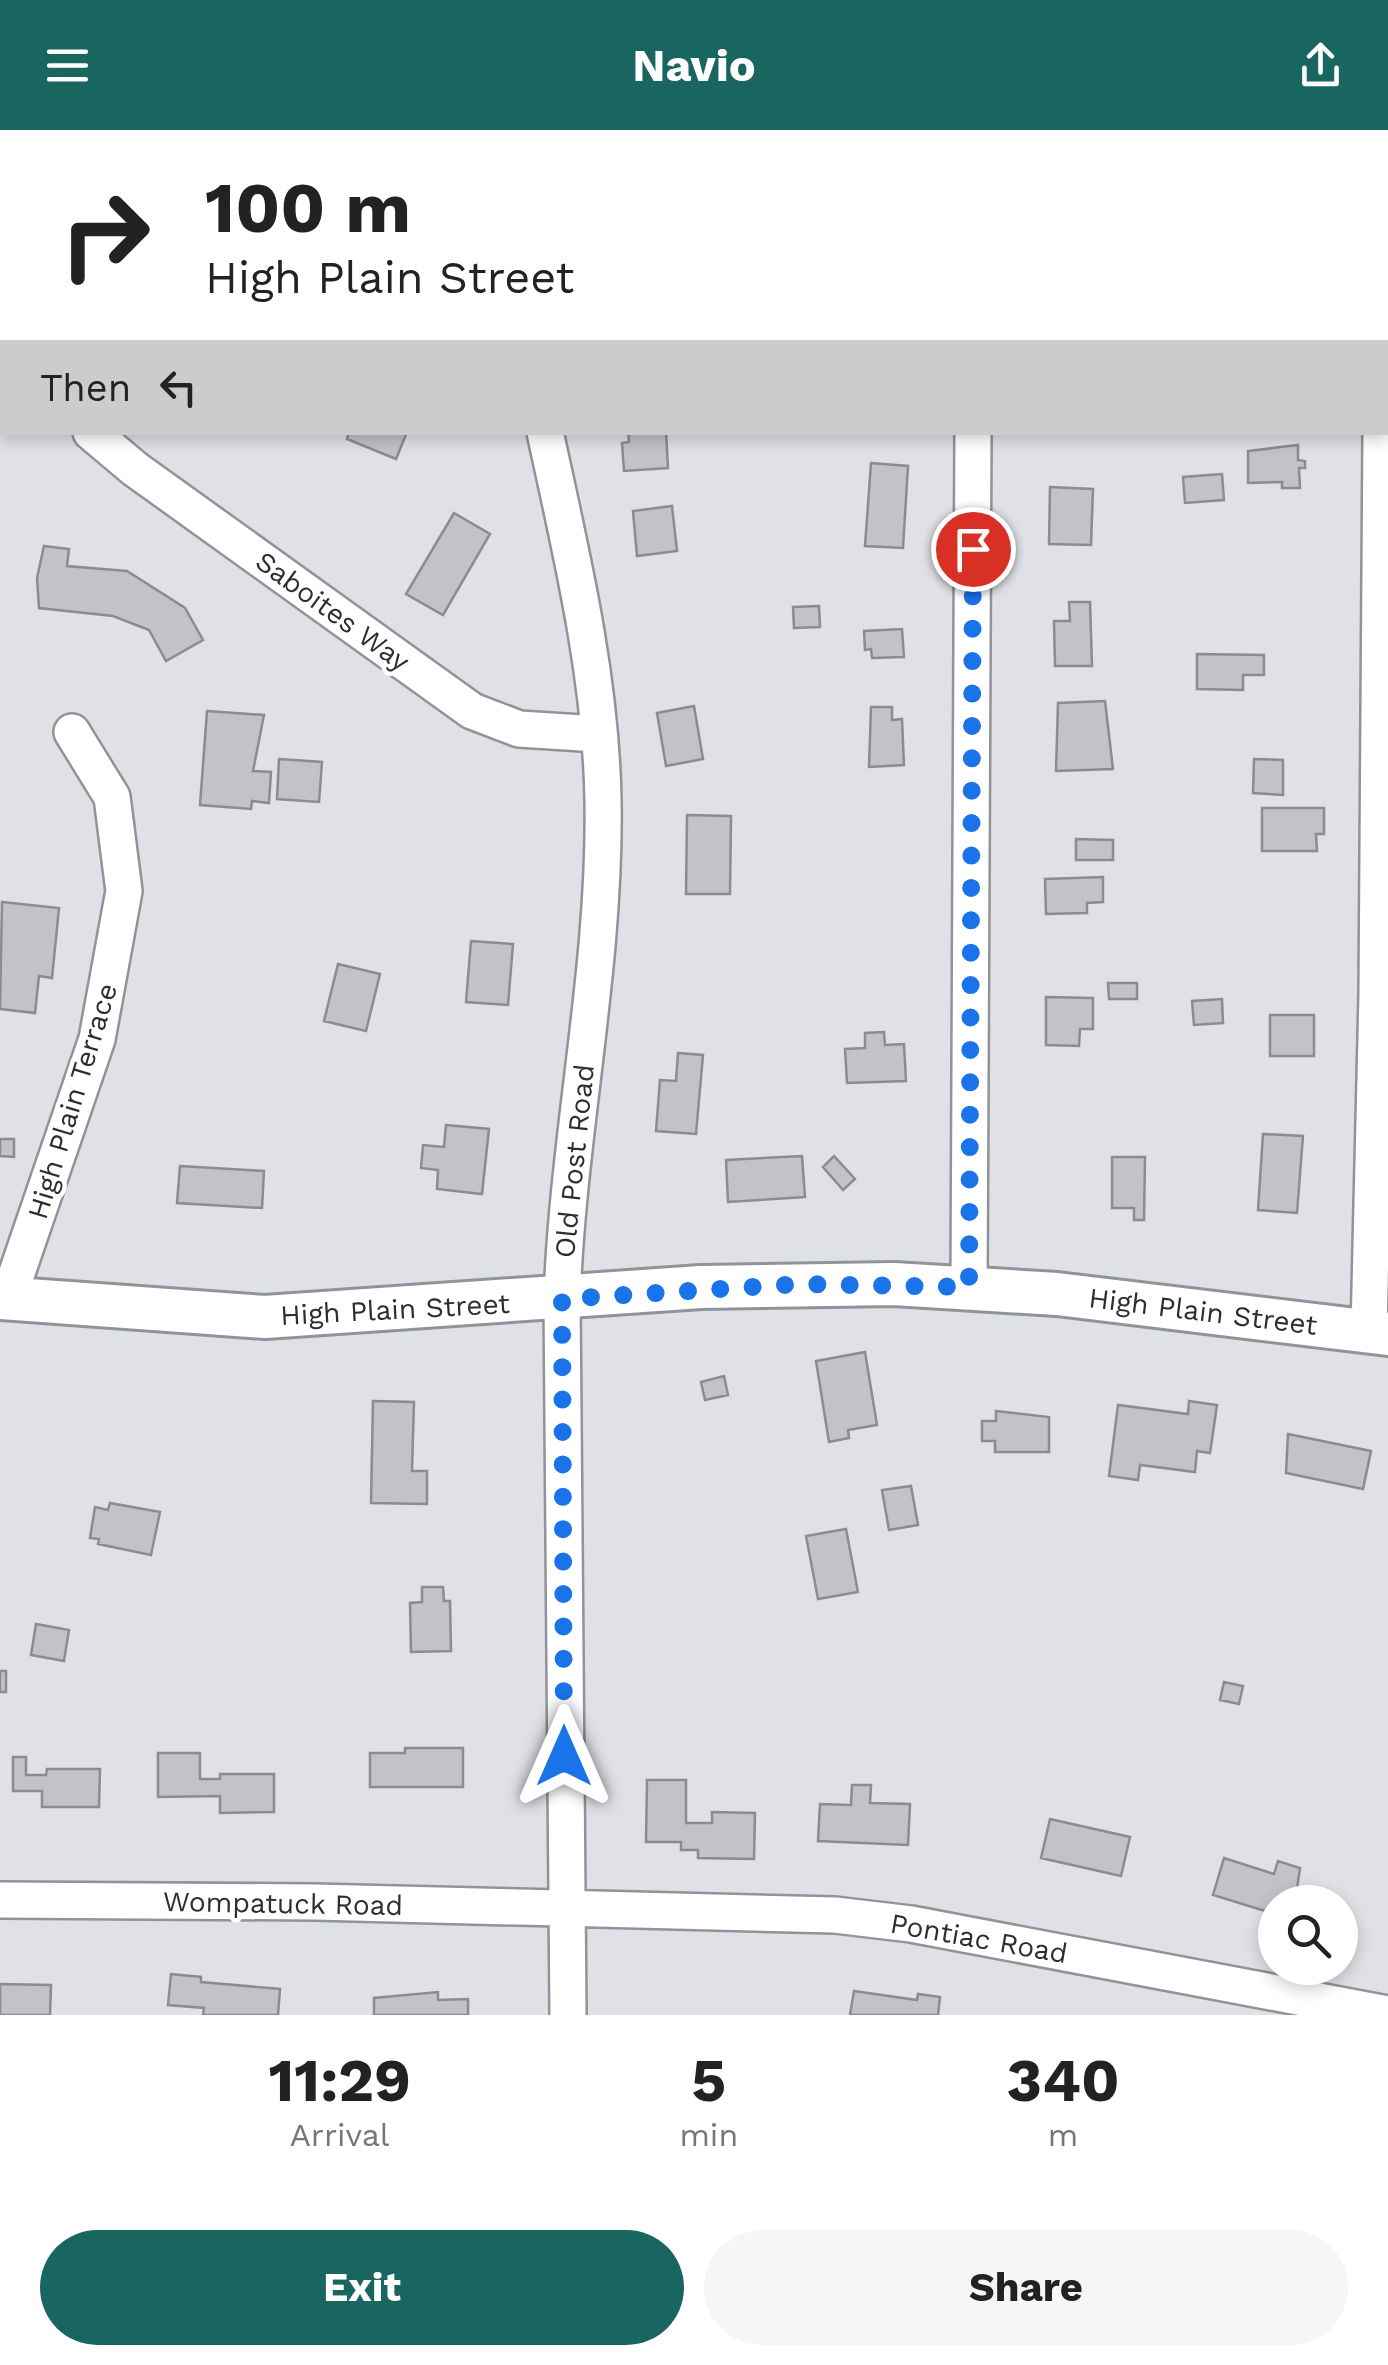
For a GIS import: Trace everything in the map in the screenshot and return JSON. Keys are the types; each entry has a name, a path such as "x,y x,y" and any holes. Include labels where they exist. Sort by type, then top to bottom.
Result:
{"main road":[{"name":"High Plain Street","path":"4,1299 86,1308 266,1317 720,1287 969,1287 1379,1332"}],"street":[{"name":"Saboites Way","path":"95,435 135,469 472,711 519,729 598,734"},
{"name":"Old Post Road","path":"546,435 584,626 603,797 600,896 565,1212 562,1299 568,2015"},
{"path":"969,1287 972,435"},
{"path":"1379,1332 1381,435"},
{"name":"High Plain Terrace","path":"4,1299 97,1039 124,891 112,797 72,732"},
{"name":"Wompatuck Road","path":"0,1900 566,1908"},
{"name":"Pontiac Road","path":"566,1908 705,1915 835,1915 910,1924 1388,2014"}],"building":[{"path":"348,435 406,435 396,459 347,439"},
{"path":"628,435 666,435 668,468 624,471 622,443 629,442"},
{"path":"1298,445 1298,460 1305,461 1305,468 1299,468 1300,488 1282,488 1282,482 1248,483 1248,451"},
{"path":"871,463 908,466 903,548 865,546"},
{"path":"1222,474 1224,500 1185,503 1183,477"},
{"path":"1050,487 1093,489 1091,545 1049,544"},
{"path":"672,506 677,551 637,556 633,511"},
{"path":"454,513 490,534 443,615 406,594"},
{"path":"44,546 69,549 67,566 127,571 185,608 203,640 166,661 149,630 113,616 39,608 37,578"},
{"path":"1069,602 1090,602 1092,666 1055,666 1054,621 1070,621"},
{"path":"819,606 820,627 794,628 793,607"},
{"path":"902,629 904,657 872,658 871,649 865,650 864,631"},
{"path":"1197,654 1264,655 1264,675 1243,675 1243,690 1197,689"},
{"path":"1105,701 1113,769 1056,771 1058,703"},
{"path":"694,706 703,759 666,766 657,713"},
{"path":"871,707 892,707 892,720 902,719 904,765 869,767"},
{"path":"207,711 264,715 253,771 271,772 269,803 252,801 251,809 200,805"},
{"path":"279,759 322,762 319,802 277,799"},
{"path":"1254,759 1283,760 1283,795 1253,793"},
{"path":"1262,808 1324,808 1324,834 1316,834 1317,851 1262,851"},
{"path":"687,815 731,816 730,894 686,894"},
{"path":"1076,839 1113,840 1113,860 1076,860"},
{"path":"1103,877 1103,902 1087,903 1087,913 1046,914 1045,879"},
{"path":"2,902 59,908 52,978 39,976 35,1013 0,1009"},
{"path":"471,941 513,944 508,1005 466,1002"},
{"path":"338,964 380,974 366,1031 324,1021"},
{"path":"1108,983 1137,983 1137,999 1109,999"},
{"path":"1046,997 1093,998 1093,1029 1080,1029 1079,1046 1046,1045"},
{"path":"1222,999 1223,1023 1194,1025 1192,1001"},
{"path":"1270,1015 1314,1015 1314,1056 1270,1056"},
{"path":"884,1032 885,1045 904,1044 906,1081 847,1083 845,1049 865,1048 865,1033"},
{"path":"678,1053 703,1055 696,1134 656,1131 660,1080 676,1081"},
{"path":"446,1125 489,1129 482,1194 437,1189 438,1170 421,1168 423,1145 444,1147"},
{"path":"1263,1134 1303,1136 1297,1213 1258,1210"},
{"path":"0,1139 14,1139 14,1157 0,1156"},
{"path":"802,1156 805,1197 728,1202 726,1160"},
{"path":"834,1156 855,1179 843,1190 823,1167"},
{"path":"1112,1157 1145,1157 1144,1220 1134,1220 1134,1208 1112,1208"},
{"path":"180,1166 264,1171 262,1208 177,1203"},
{"path":"865,1352 877,1425 848,1430 849,1438 829,1442 816,1361"},
{"path":"724,1376 728,1395 705,1400 701,1382"},
{"path":"373,1401 414,1402 412,1471 427,1471 427,1504 371,1503"},
{"path":"1189,1401 1217,1405 1210,1453 1197,1451 1195,1472 1140,1465 1138,1480 1109,1476 1118,1405 1188,1414"},
{"path":"996,1411 1049,1417 1049,1452 995,1452 995,1441 982,1441 982,1421 996,1421"},
{"path":"1288,1434 1371,1451 1363,1489 1286,1473"},
{"path":"911,1486 918,1525 889,1530 882,1490"},
{"path":"110,1503 160,1512 151,1555 98,1544 99,1539 90,1538 95,1507 108,1510"},
{"path":"846,1529 858,1592 818,1599 806,1536"},
{"path":"422,1587 443,1587 444,1601 450,1601 451,1651 411,1652 410,1603 422,1602"},
{"path":"36,1624 69,1630 64,1661 31,1655"},
{"path":"0,1671 6,1671 6,1692 0,1692"},
{"path":"1224,1682 1243,1686 1239,1704 1220,1700"},
{"path":"405,1748 463,1748 463,1787 370,1787 370,1753 405,1753"},
{"path":"158,1753 200,1753 200,1779 220,1779 220,1774 274,1774 274,1812 220,1813 220,1796 158,1797"},
{"path":"13,1757 26,1757 26,1775 46,1775 47,1769 100,1769 99,1807 42,1807 42,1791 13,1791"},
{"path":"647,1780 686,1780 686,1823 712,1823 712,1812 755,1813 754,1859 698,1858 698,1850 681,1850 681,1842 646,1842"},
{"path":"852,1785 871,1785 870,1803 910,1804 908,1845 818,1841 820,1804 851,1805"},
{"path":"1050,1819 1130,1837 1121,1876 1041,1858"},
{"path":"1224,1858 1274,1874 1278,1861 1300,1868 1298,1885 1258,1885 1258,1909 1213,1895"},
{"path":"171,1974 201,1977 201,1982 280,1989 278,2015 203,2015 204,2008 168,2005"},
{"path":"0,1984 51,1985 50,2015 0,2015"},
{"path":"854,1991 917,2000 918,1994 940,1997 938,2015 850,2015"},
{"path":"438,1992 438,2000 468,1999 468,2015 374,2015 374,1998"}],"route":[{"path":"564,1756 562,1299 799,1284 969,1287 973,549"}]}
